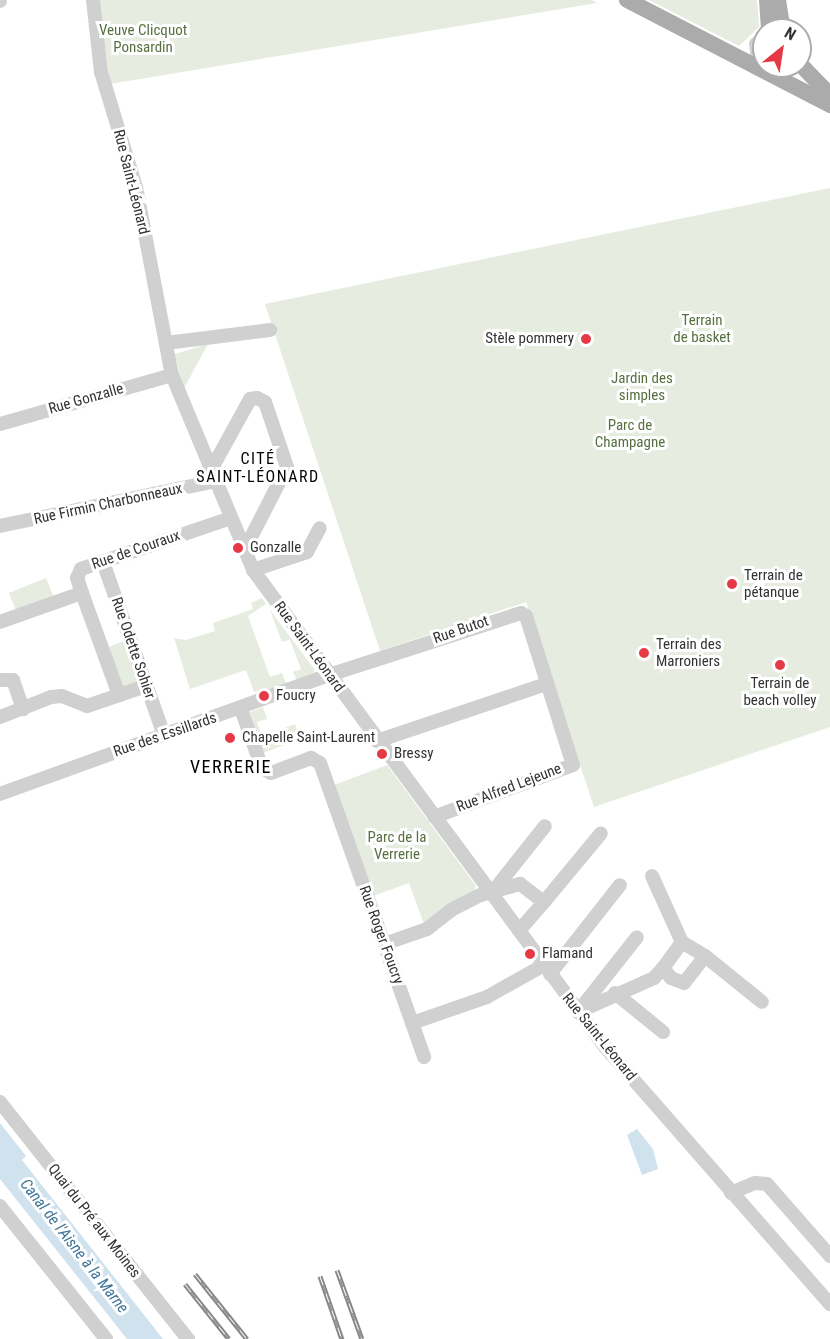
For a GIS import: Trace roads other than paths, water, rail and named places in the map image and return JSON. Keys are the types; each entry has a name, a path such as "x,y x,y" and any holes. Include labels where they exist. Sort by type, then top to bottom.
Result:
{"main road":[{"path":"627,0 752,62"},
{"path":"767,0 768,18"},
{"path":"778,0 781,18"},
{"path":"812,77 830,95"},
{"path":"783,78 830,105"}],"street":[{"name":"Rue Saint-Léonard","path":"93,0 100,72 136,187 172,375 253,570 377,741 492,890 578,1012 731,1193 830,1304"},
{"path":"166,343 270,330"},
{"name":"Rue Gonzalle","path":"0,424 172,375"},
{"path":"213,476 250,399 257,398 265,402 287,467 244,551"},
{"name":"Rue Firmin Charbonneaux","path":"0,526 213,476"},
{"name":"Rue de Couraux","path":"82,593 78,573 103,562 231,518"},
{"path":"253,570 307,552 320,528"},
{"name":"Rue Odette Sohier","path":"103,562 164,735"},
{"path":"0,622 82,593 101,640 119,695"},
{"name":"Rue Butot","path":"329,675 515,612 526,616 546,684"},
{"path":"101,640 126,632"},
{"name":"Rue des Essillards","path":"1,788 241,709 329,675"},
{"path":"0,680 13,680 23,709"},
{"path":"377,741 546,684"},
{"name":"Rue Alfred Lejeune","path":"434,817 573,765 546,684"},
{"path":"0,717 62,696 87,706 146,686"},
{"name":"Rue Roger Foucry","path":"241,709 262,768 270,773 311,758 320,763 424,1057"},
{"path":"492,890 545,826"},
{"path":"519,931 601,833"},
{"path":"652,876 682,942 705,956 762,1002"},
{"path":"384,944 427,929 451,910 492,890 520,884 544,902"},
{"path":"412,1023 487,997 547,969 620,885"},
{"path":"578,1012 637,937"},
{"path":"578,1012 615,993 654,978 682,942"},
{"path":"663,968 670,978 684,984 705,956"},
{"path":"615,993 663,1032"},
{"name":"Quai du Pré aux Moines","path":"0,1102 188,1339"},
{"path":"731,1193 755,1183 766,1184 830,1256"},
{"path":"0,1206 106,1339"}],"water":[{"name":"Canal de l'Aisne à la Marne","path":"0,1123 26,1156 22,1160 163,1339 127,1339 0,1179"},
{"path":"637,1129 653,1149 658,1169 642,1175 627,1135"}],"railway":[{"path":"337,1270 362,1339"},
{"path":"195,1274 247,1339"},
{"path":"320,1276 342,1339"},
{"path":"185,1284 229,1339"}],"place":[{"name":"Stèle pommery","path":"586,339"},
{"name":"Gonzalle","path":"238,548"},
{"name":"Terrain de pétanque","path":"732,584"},
{"name":"Terrain des Marroniers","path":"644,653"},
{"name":"Terrain de beach volley","path":"780,665"},
{"name":"Foucry","path":"264,696"},
{"name":"Chapelle Saint-Laurent","path":"230,738"},
{"name":"Bressy","path":"382,754"},
{"name":"Flamand","path":"530,954"}],"district":[{"name":"CITÉ SAINT-LÉONARD","path":"258,468"},
{"name":"VERRERIE","path":"231,767"}],"park label":[{"name":"Veuve Clicquot Ponsardin","path":"143,38"},
{"name":"Terrain de basket","path":"702,328"},
{"name":"Jardin des simples","path":"642,386"},
{"name":"Parc de Champagne","path":"630,434"},
{"name":"Parc de la Verrerie","path":"397,846"}]}
